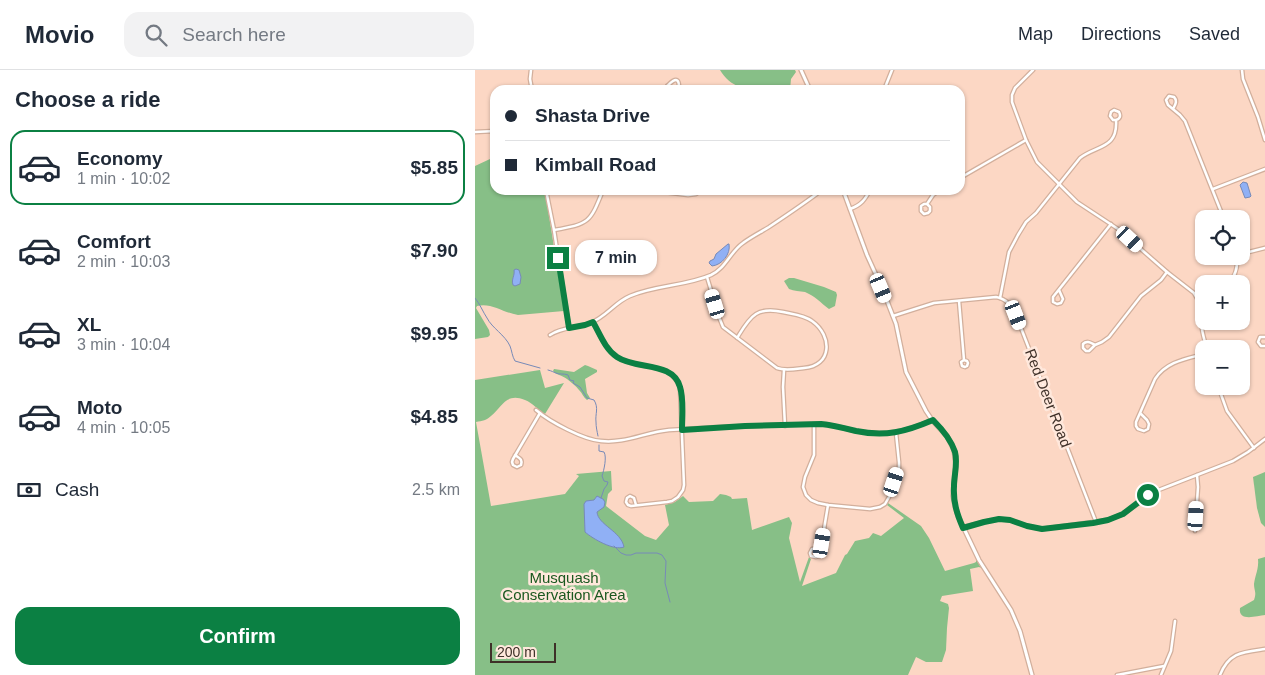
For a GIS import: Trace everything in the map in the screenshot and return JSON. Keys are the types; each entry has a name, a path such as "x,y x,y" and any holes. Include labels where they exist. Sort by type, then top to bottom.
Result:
{"street":[{"path":"531,70 531,85"},
{"path":"801,70 808,85"},
{"path":"886,85 891,70"},
{"path":"1033,70 1017,86 1012,97 1013,107 1037,162 1077,202 1124,234 1195,295"},
{"path":"1242,70 1243,79 1265,140"},
{"path":"668,85 672,81 676,81 679,85"},
{"path":"1173,109 1176,100 1169,96 1167,104 1182,117 1187,125 1221,210"},
{"path":"893,316 929,304 1000,298 1010,250 1026,222 1036,213 1079,158 1105,146 1113,139 1116,120"},
{"path":"475,132 490,131"},
{"path":"965,175 1026,140"},
{"path":"1213,189 1265,169"},
{"path":"548,195 569,328"},
{"path":"554,230 575,226 587,220 595,209 601,195"},
{"path":"550,334 558,330 593,322 631,295 707,277 722,268 743,243 815,195"},
{"path":"845,195 867,255 893,316 906,372 923,406 944,432 954,450 956,460 954,485 956,511 981,565 1011,610 1020,631 1032,675"},
{"path":"850,209 863,202 867,195"},
{"path":"927,204 933,195"},
{"path":"1059,290 1063,300 1057,304 1053,299 1059,290 1111,224"},
{"path":"1250,252 1265,248"},
{"path":"1095,345 1086,342 1083,344 1083,348 1089,351 1109,337 1141,296 1159,282 1167,272"},
{"path":"707,277 721,324 737,338 777,368 784,370 812,367 819,364 827,350 825,338 812,320 777,311 758,313 751,318 737,338"},
{"name":"Red Deer Road","path":"1000,298 1010,304 1016,315 1096,522"},
{"path":"959,301 964,360"},
{"path":"593,322 607,348 616,357 633,364 663,370 674,376 681,390 684,483 681,493 672,501 636,505"},
{"path":"1265,337 1260,338 1258,341 1260,346 1265,346"},
{"path":"1140,413 1149,424 1148,429 1143,431 1139,430 1136,425 1140,413 1155,380 1163,369 1174,363 1195,357"},
{"path":"784,370 785,426"},
{"path":"1221,395 1227,410 1253,448"},
{"path":"515,455 522,461 520,466 517,467 512,462 515,455 538,412 579,436 599,441 614,442 657,432 826,424 882,434 896,433 933,420"},
{"path":"814,425 814,455 803,487 811,500 828,505 870,509 885,504 899,468 896,433"},
{"path":"963,528 999,519 1010,520 1042,529 1108,520 1118,516 1156,491 1233,461 1265,439"},
{"path":"1195,531 1197,475"},
{"path":"821,548 812,549 811,556 819,556 821,548 828,505"},
{"path":"1161,675 1172,646 1175,621"},
{"path":"1220,675 1227,662 1235,655 1265,649"},
{"path":"1117,675 1164,666"}],"green space":[{"path":"720,70 795,70 796,72 791,79 790,85 736,85 726,78"},
{"path":"490,159 490,195 546,195 564,311 518,315 487,305 477,306 476,308 490,335 475,339 475,166"},
{"path":"789,278 836,292 835,306 829,309 805,292 789,289 784,281"},
{"path":"585,365 597,370 597,372 585,379 587,393 590,398 587,400 572,383 553,371 554,369 574,372"},
{"name":"Musquash Conservation Area","path":"540,370 545,388 564,383 545,414 528,401 513,398 505,402 488,418 476,422 491,506 565,494 579,476 576,474 611,471 612,490 608,494 606,506 645,536 656,540 669,525 665,505 675,502 683,496 689,502 713,501 720,494 732,499 747,498 752,530 789,517 792,523 789,538 800,582 809,557 811,559 802,586 836,573 855,541 869,538 873,533 881,536 904,518 887,505 888,503 921,526 945,571 974,563 976,559 981,568 970,569 973,591 942,596 940,601 948,604 949,608 946,650 942,662 926,662 916,657 908,675 475,675 475,380"},
{"path":"1265,472 1265,527 1261,523 1257,508 1253,477"},
{"path":"1265,557 1265,615 1245,617 1240,612 1240,608 1254,600 1254,584 1258,559"}],"water":[{"path":"1243,182 1247,183 1250,197 1245,198 1240,185"},
{"path":"728,244 729,252 725,258 719,264 712,266 709,263 710,261"},
{"path":"514,270 519,270 521,277 520,284 515,286 512,281"},
{"path":"597,496 605,502 604,507 597,512 598,517 619,537 624,547 609,546 585,532 584,504 586,501 594,500"}],"waterway":[{"path":"475,298 489,322 508,342 515,361 540,368"},
{"path":"548,370 557,374 568,375 570,380 580,387 587,398 594,400 598,436"},
{"path":"599,445 599,451 604,452 605,457 602,476 604,481 608,482 601,498"},
{"path":"614,546 626,555 636,553 657,553 662,555 666,561 665,583 670,602"}],"route":[{"path":"558,258 569,328 593,322 607,348 616,357 628,363 663,370 672,375 681,390 682,430 821,424 866,433 887,434 899,432 933,420 950,440 954,450 956,470 954,501 963,528 999,519 1010,520 1031,528 1042,529 1093,523 1123,514 1148,495"}]}
